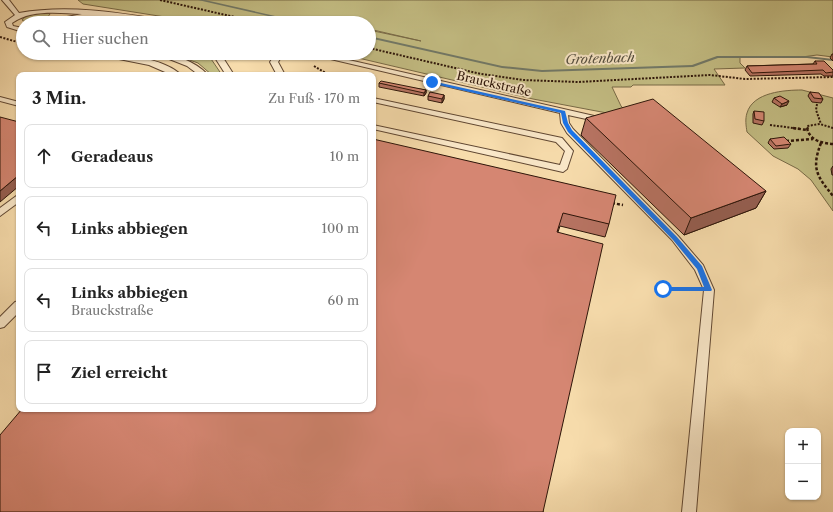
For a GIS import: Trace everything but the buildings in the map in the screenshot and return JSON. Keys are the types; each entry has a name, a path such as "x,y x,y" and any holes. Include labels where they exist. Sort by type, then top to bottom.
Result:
{"lane":[{"path":"5,0 10,4 16,13"},
{"path":"16,28 10,26 8,22 10,18 16,13 39,5 58,7 81,6 132,16"},
{"path":"58,7 64,12 61,16"},
{"path":"86,16 109,12"},
{"path":"131,60 168,69 172,72"},
{"path":"178,60 190,64 200,72"},
{"path":"220,60 228,72"},
{"path":"275,60 274,62 279,72"},
{"name":"Brauckstraße","path":"339,60 603,121"},
{"path":"0,99 16,103"},
{"path":"376,101 560,140 569,151 563,169 376,128"},
{"path":"564,112 565,123 570,131 675,238 699,268 709,290 689,512"},
{"path":"0,213 16,200"},
{"path":"0,324 16,308"}],"path":[{"path":"160,0 230,16"},
{"path":"0,37 16,42"},
{"path":"376,50 488,75 523,80 578,82 710,75 745,79 833,77"},
{"path":"817,104 816,110 821,124"},
{"path":"807,130 807,126 814,123 833,128"},
{"path":"770,125 807,130 813,139 821,143 833,144"},
{"path":"785,141 813,139"},
{"path":"821,143 814,164 815,172 833,196"},
{"path":"830,144 833,148"},
{"path":"606,202 629,207"},
{"path":"663,289 709,290"}],"shaded area":[{"path":"78,0 833,0 833,57 817,55 802,57 740,57 740,63 745,68 714,69 725,85 633,85 631,87 612,87 621,106 629,114 607,113 533,99 367,60 376,60 376,31 421,41 376,31 376,16 159,16 83,4"},
{"path":"45,11 50,14 48,16 25,16"},
{"path":"190,60 212,60 220,72 208,72 198,63"},
{"path":"802,90 833,98 833,211 811,180 798,169 773,156 747,132 747,113 750,106 756,101 763,96 770,94"}],"waterway":[{"name":"Grotenbach","path":"200,0 272,16"},
{"name":"Grotenbach","path":"376,39 502,67 542,71 693,66 717,57 807,57 833,60"}],"route":[{"path":"432,82 564,112 565,123 570,131 675,238 699,268 709,290 663,289"}]}
